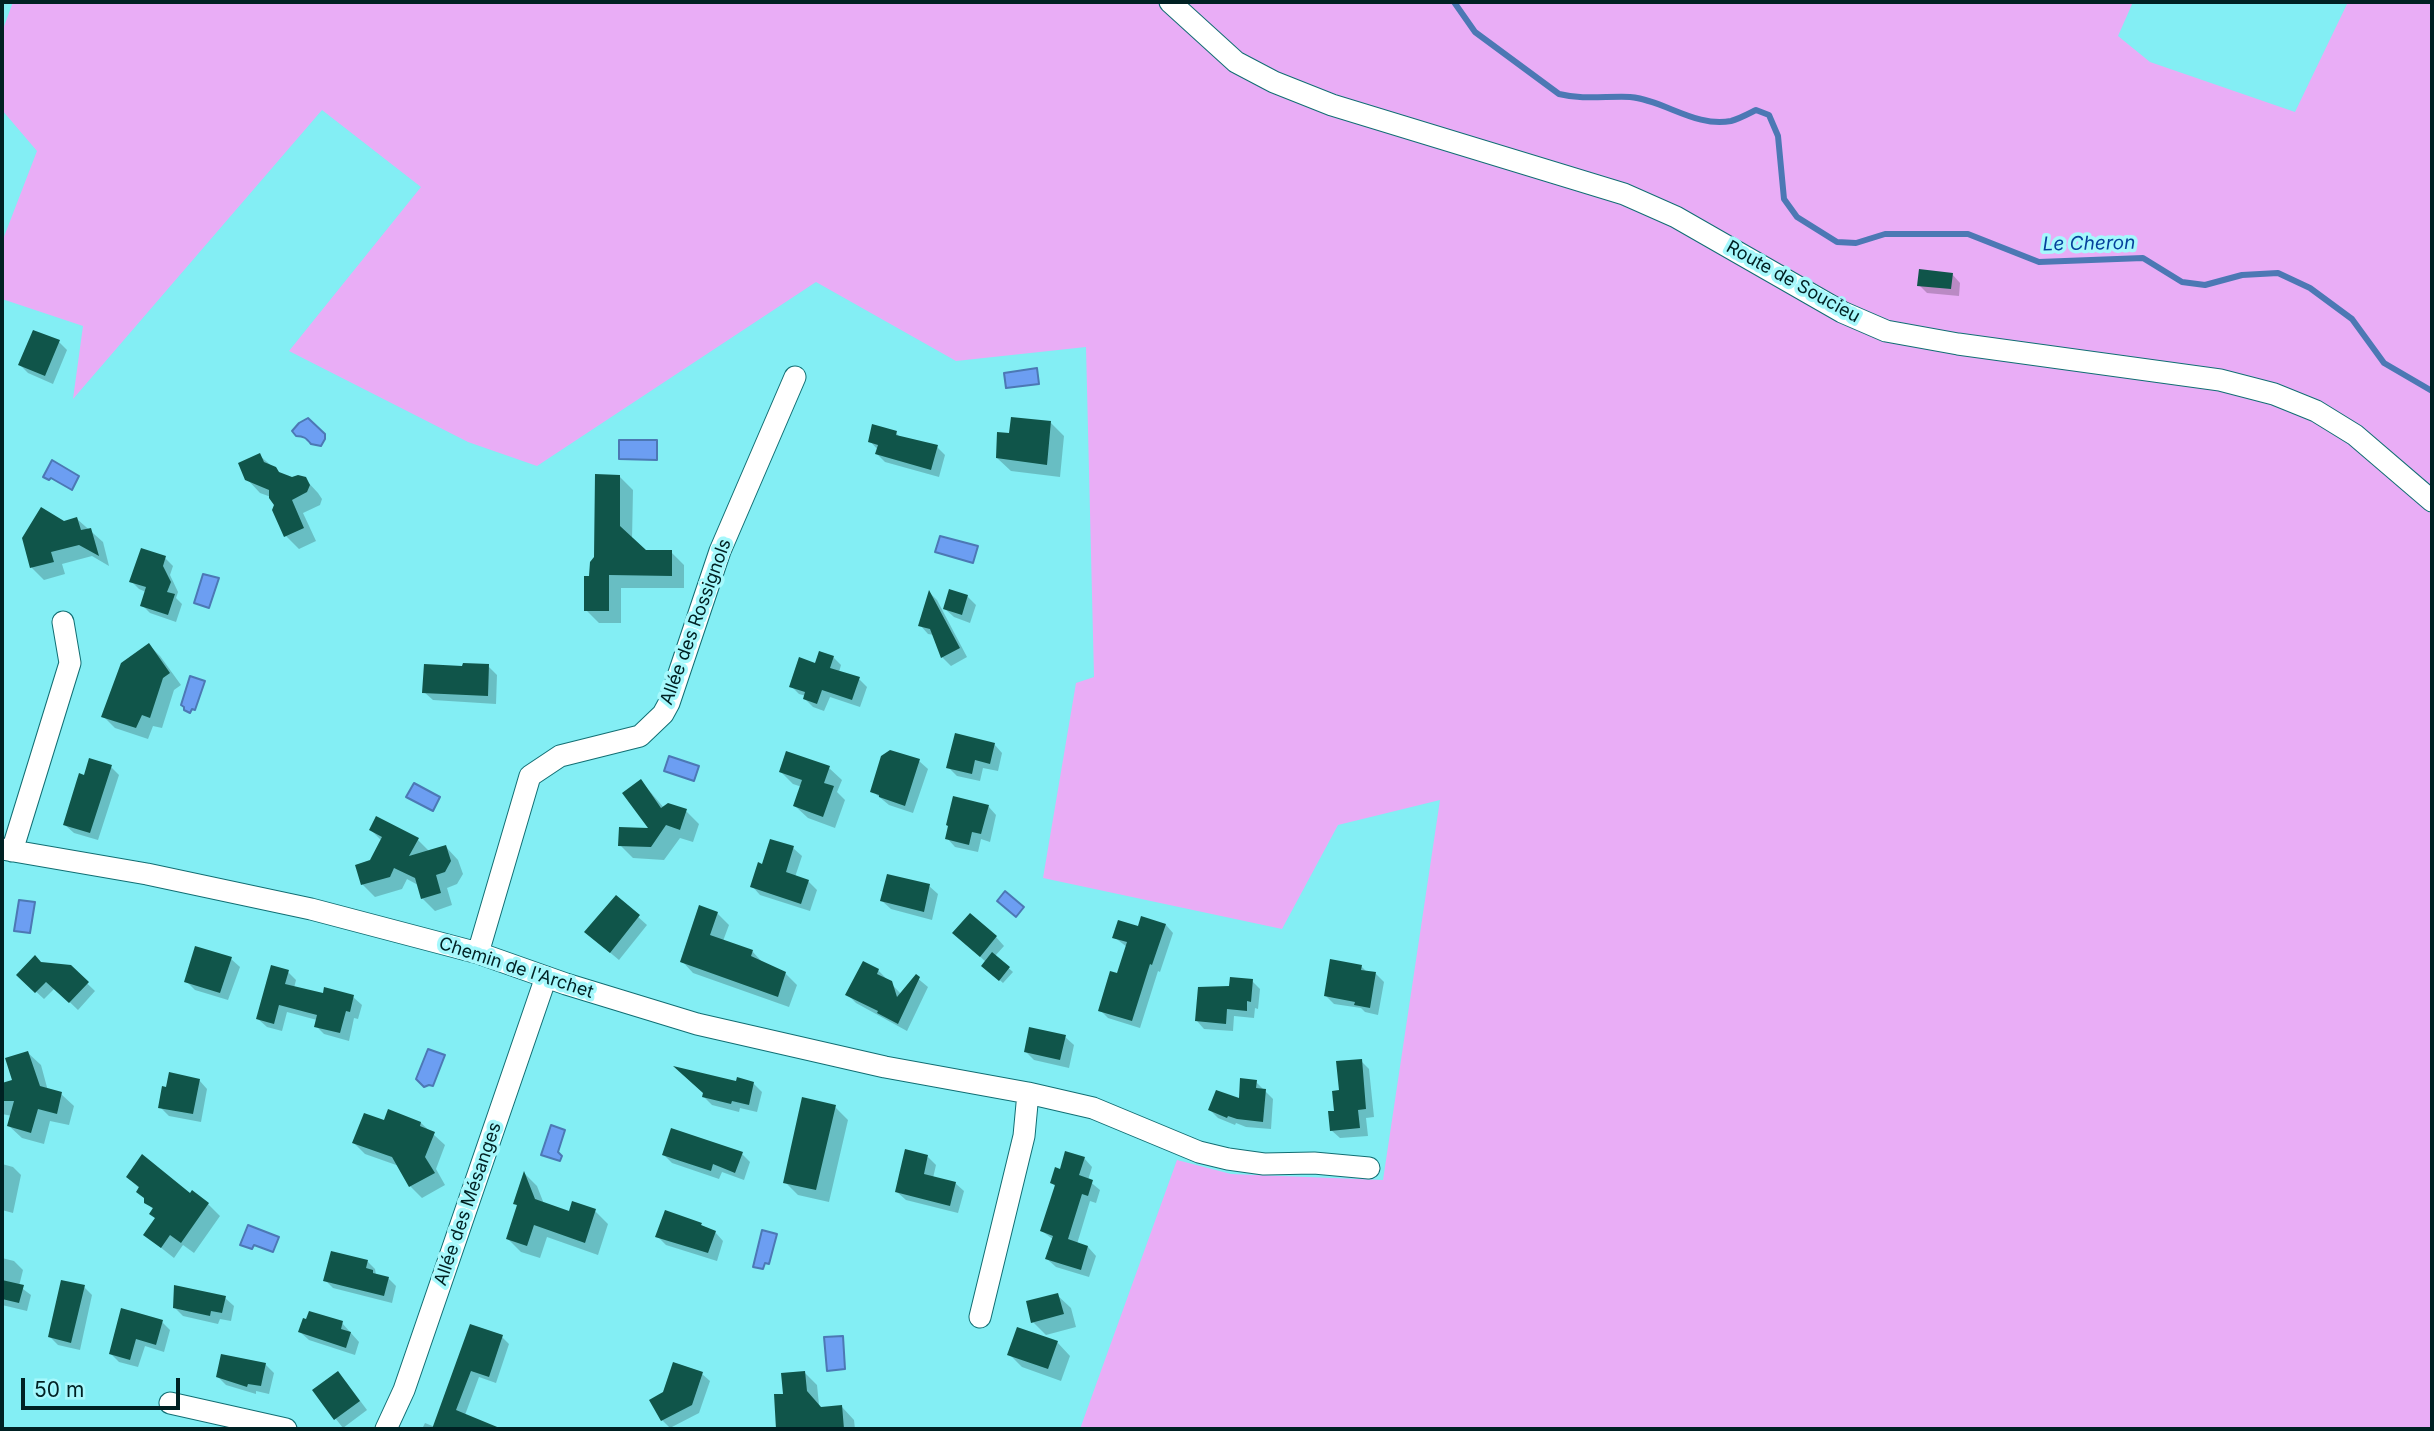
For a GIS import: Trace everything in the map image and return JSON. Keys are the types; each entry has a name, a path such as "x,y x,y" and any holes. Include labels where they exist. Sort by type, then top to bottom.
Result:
{"street":[{"name":"Route de Soucieu","path":"1170,2 1236,62 1274,82 1332,105 1624,194 1675,217 1842,312 1886,331 1958,344 2220,380 2274,394 2316,411 2355,435 2432,500"},
{"name":"Allée des Rossignols","path":"478,953 530,776 560,756 640,736 663,714 720,551 795,377"},
{"path":"7,850 70,663 63,622"},
{"name":"Chemin de l'Archet","path":"7,850 147,874 311,909 478,953 697,1024 884,1067 1028,1093 1093,1108 1199,1152 1228,1159 1264,1164 1314,1163 1369,1168"},
{"name":"Allée des Mésanges","path":"386,1429 404,1390 546,977"},
{"path":"980,1317 1024,1136 1028,1093"},
{"path":"170,1403 286,1429"}],"shaded area":[{"path":"13,2 2133,2 2118,36 2150,62 2295,112 2348,2 2432,2 2432,1429 1080,1429 1177,1160 1231,1174 1383,1180 1440,800 1338,825 1282,929 1043,878 1076,683 1094,677 1086,347 956,361 816,282 537,466 468,442 289,351 421,187 322,110 73,399 83,326 2,299 2,242 37,151 2,110 2,32"}],"water":[{"path":"1037,368 1039,384 1006,388 1004,373"},
{"path":"308,418 325,434 321,446 311,444 292,431"},
{"path":"619,440 657,440 657,460 619,459"},
{"path":"52,460 79,476 72,490 51,478 49,480 43,477"},
{"path":"940,536 978,546 973,563 935,552"},
{"path":"203,574 219,578 209,608 194,603"},
{"path":"190,676 205,681 195,710 192,709 190,713 181,705"},
{"path":"669,756 699,766 694,781 664,771"},
{"path":"414,783 440,797 433,811 406,797"},
{"path":"1005,891 1024,907 1016,917 997,901"},
{"path":"19,900 35,902 30,933 14,931"},
{"path":"428,1049 445,1055 433,1086 424,1087 416,1079"},
{"path":"551,1125 565,1130 558,1152 562,1156 560,1161 541,1155"},
{"path":"248,1225 279,1237 273,1252 254,1245 252,1249 240,1245"},
{"path":"762,1230 777,1234 769,1264 765,1263 763,1269 753,1267"},
{"path":"843,1336 845,1369 827,1371 824,1337"}],"building":[{"path":"1919,269 1953,273 1951,289 1917,286"},
{"path":"33,330 60,340 45,376 18,365"},
{"path":"1011,417 1051,421 1047,465 996,458 997,432 1009,433"},
{"path":"872,424 897,431 896,435 938,445 931,470 875,454 878,445 868,442"},
{"path":"260,453 264,462 276,467 279,472 292,477 306,477 310,485 307,492 292,500 304,528 284,537 272,510 274,505 269,498 269,490 245,480 238,463"},
{"path":"595,474 620,475 620,526 646,550 672,550 672,576 609,575 609,611 584,611 584,576 589,576 590,562 594,557"},
{"path":"41,507 64,521 77,517 81,530 91,528 99,556 79,545 51,552 54,562 30,568 22,538"},
{"path":"141,548 166,556 163,566 171,582 167,592 175,594 168,615 140,606 146,587 129,582"},
{"path":"949,589 968,595 962,615 943,609"},
{"path":"929,590 960,648 941,658 930,629 918,626"},
{"path":"149,643 170,673 163,678 150,718 142,715 136,728 101,717 121,663"},
{"path":"819,651 834,656 830,668 860,677 852,700 822,690 817,704 803,699 805,692 789,687 799,657 815,663"},
{"path":"463,663 489,664 488,696 422,693 424,664 462,666"},
{"path":"955,733 995,743 990,764 975,760 972,774 946,768"},
{"path":"890,750 920,759 905,806 870,792 881,756"},
{"path":"786,751 830,766 824,783 834,786 823,817 793,806 802,780 779,772"},
{"path":"89,758 112,765 90,833 63,825 79,773 84,775"},
{"path":"641,779 661,808 668,803 687,809 680,830 666,825 651,847 618,846 619,827 648,828 622,793"},
{"path":"953,796 989,805 981,834 972,832 969,845 945,839"},
{"path":"376,816 419,838 409,856 446,845 451,861 445,872 436,875 441,893 421,899 415,878 394,868 390,877 361,885 355,865 370,860 382,837 369,830"},
{"path":"770,839 794,846 786,872 809,880 801,904 750,887 758,862 762,864"},
{"path":"887,874 930,884 924,912 880,901"},
{"path":"616,895 640,915 610,953 584,932"},
{"path":"699,905 718,912 710,935 753,950 751,956 786,972 778,997 680,962"},
{"path":"970,913 997,936 980,957 952,933"},
{"path":"1141,916 1166,924 1132,1021 1098,1011 1110,971 1117,973 1127,942 1112,938 1118,920 1138,926"},
{"path":"195,946 232,957 220,993 184,982"},
{"path":"992,952 1010,967 999,981 981,966"},
{"path":"35,955 41,962 71,965 89,982 69,1003 46,982 35,993 16,975"},
{"path":"1330,959 1362,965 1361,970 1376,972 1370,1008 1324,996"},
{"path":"863,961 879,969 877,974 892,981 897,997 916,974 920,977 898,1024 845,995"},
{"path":"271,965 289,970 285,984 323,993 324,987 354,995 350,1012 346,1011 340,1033 314,1027 317,1015 279,1005 274,1024 256,1019"},
{"path":"1230,977 1253,979 1251,1002 1247,1001 1247,1011 1227,1009 1226,1024 1195,1021 1198,987 1229,986"},
{"path":"1029,1027 1066,1035 1060,1060 1024,1052"},
{"path":"28,1051 40,1086 62,1092 57,1114 38,1109 31,1133 7,1126 14,1101 2,1101 2,1083 12,1080 5,1058"},
{"path":"1362,1059 1366,1109 1358,1110 1360,1128 1330,1131 1328,1111 1334,1111 1332,1091 1339,1090 1336,1061"},
{"path":"673,1066 736,1081 737,1077 754,1082 749,1105 702,1097 703,1093"},
{"path":"169,1072 200,1079 193,1114 158,1108 162,1086 166,1087"},
{"path":"1240,1078 1257,1080 1256,1088 1266,1089 1263,1122 1227,1118 1208,1110 1216,1090 1239,1098"},
{"path":"802,1097 836,1105 816,1190 783,1183"},
{"path":"388,1109 421,1122 420,1126 435,1132 425,1157 435,1173 409,1187 392,1157 352,1143 364,1113 384,1120"},
{"path":"671,1128 743,1152 735,1173 713,1164 711,1171 662,1155"},
{"path":"905,1149 928,1155 924,1174 956,1182 950,1206 895,1192"},
{"path":"1065,1151 1085,1157 1079,1175 1093,1180 1088,1196 1082,1194 1068,1239 1088,1246 1081,1270 1045,1259 1053,1236 1040,1231 1055,1185 1050,1183 1055,1167 1060,1169"},
{"path":"142,1154 190,1193 192,1190 209,1203 181,1243 170,1235 161,1248 143,1235 155,1218 149,1214 153,1208 144,1203 144,1198 136,1192 139,1187 126,1177"},
{"path":"524,1171 535,1199 569,1211 572,1201 596,1209 585,1243 534,1225 527,1246 506,1239 517,1205 513,1204"},
{"path":"665,1210 716,1231 708,1253 655,1237"},
{"path":"331,1251 368,1260 366,1268 373,1270 373,1273 389,1277 384,1296 323,1281"},
{"path":"2,1280 24,1285 19,1303 2,1299"},
{"path":"61,1280 85,1285 71,1343 48,1337"},
{"path":"174,1285 226,1296 222,1313 211,1311 210,1316 173,1308"},
{"path":"1058,1293 1064,1314 1031,1323 1026,1301"},
{"path":"121,1308 163,1320 156,1345 136,1339 130,1360 109,1354"},
{"path":"309,1311 343,1321 341,1329 351,1332 346,1348 298,1332"},
{"path":"470,1324 503,1335 489,1377 471,1371 456,1410 502,1429 432,1429"},
{"path":"1017,1327 1058,1341 1048,1369 1007,1355"},
{"path":"221,1354 266,1363 261,1386 248,1384 247,1387 216,1377"},
{"path":"673,1362 703,1372 692,1405 661,1421 649,1400 663,1392"},
{"path":"338,1371 360,1401 334,1420 312,1390"},
{"path":"805,1371 807,1391 821,1407 842,1405 844,1429 776,1429 774,1394 783,1394 781,1373"}],"waterway":[{"name":"Le Cheron","path":"1454,2 1475,32 1559,94 1643,99 1705,121 1734,120 1756,110 1769,115 1778,136 1784,199 1797,217 1837,242 1856,243 1885,234 1968,234 2039,262 2143,258 2182,282 2205,285 2242,275 2278,273 2310,288 2352,319 2384,363 2432,391"}]}
